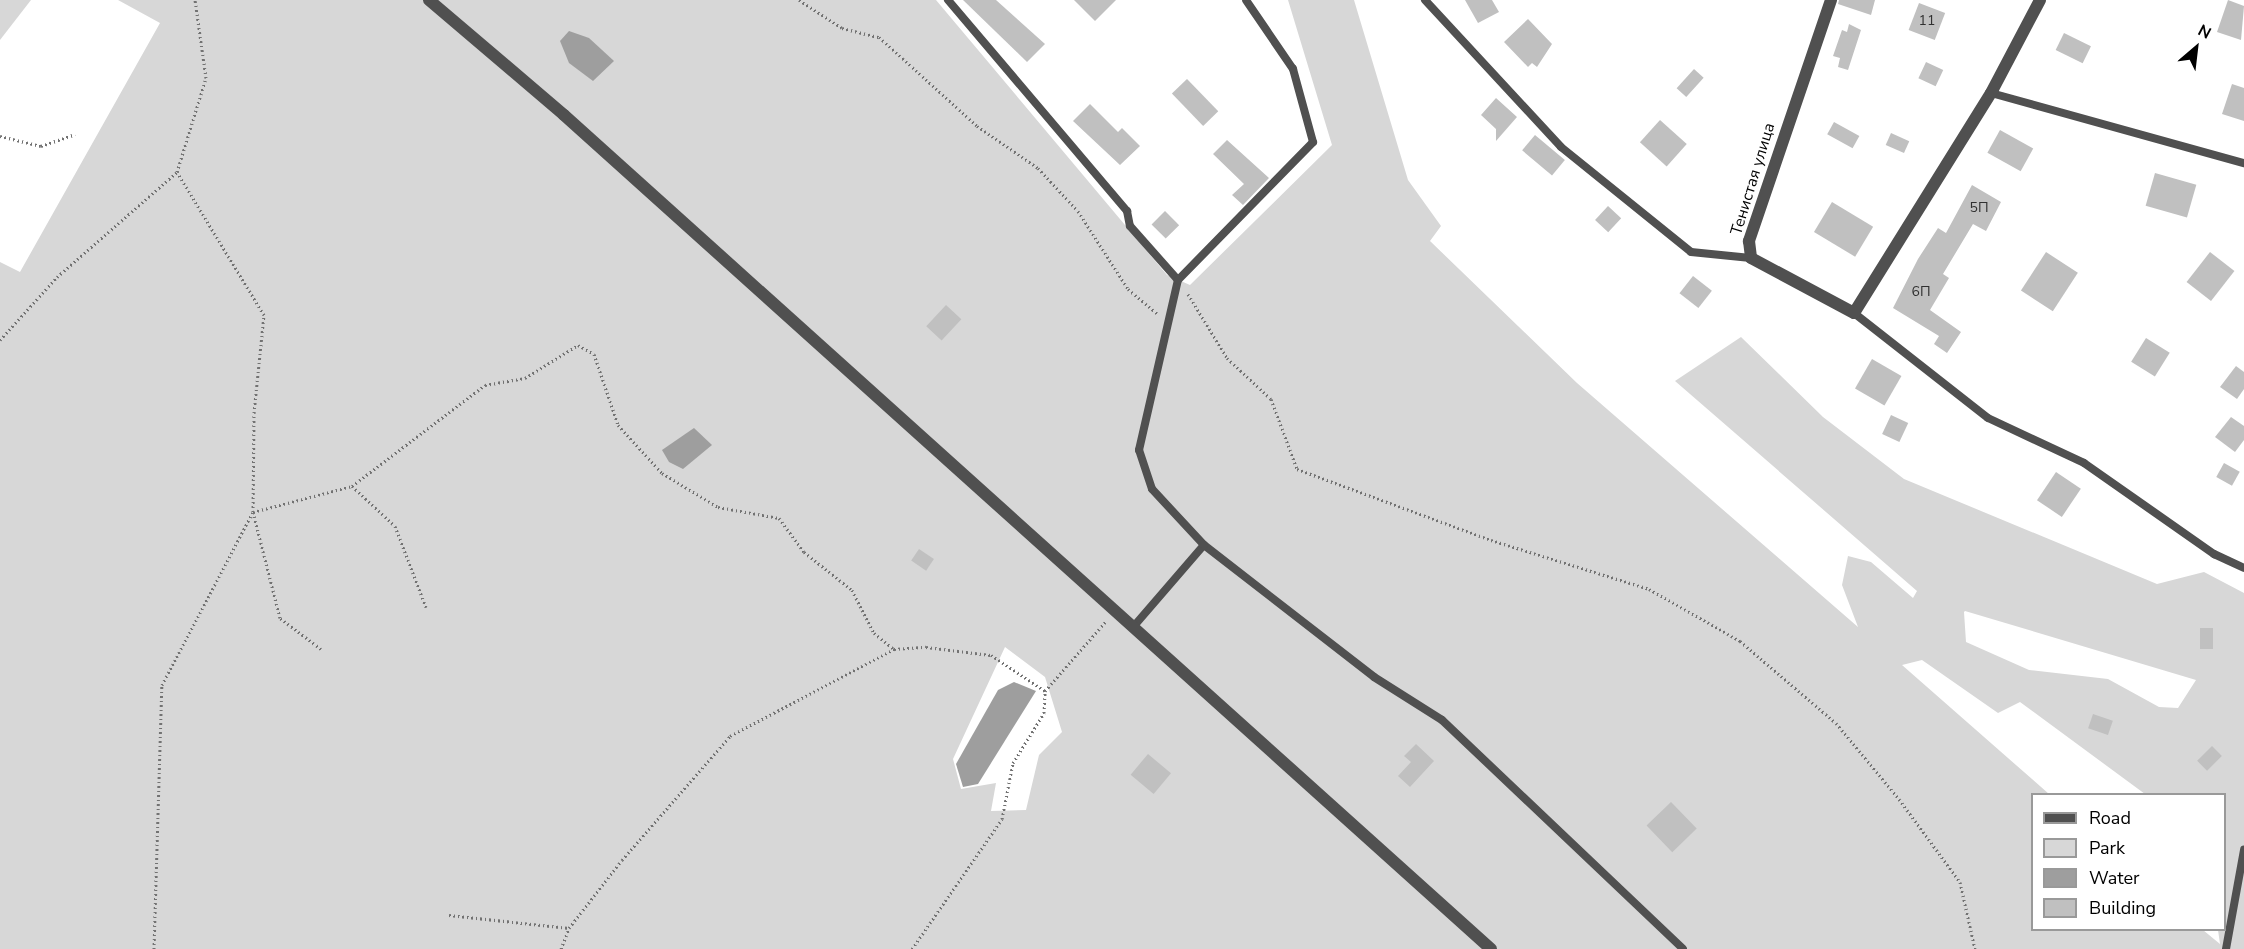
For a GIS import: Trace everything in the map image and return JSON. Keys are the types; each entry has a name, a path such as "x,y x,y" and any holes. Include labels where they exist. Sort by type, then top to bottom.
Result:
{"street":[{"path":"429,0 1134,626 1491,949"},
{"name":"Тенистая улица","path":"1831,0 1749,241 1750,258 1854,313"},
{"path":"1854,313 1991,93 2040,0"}],"lane":[{"path":"948,0 1127,211 1131,226 1178,280"},
{"path":"1246,0 1293,69 1313,142 1178,280 1165,319 1139,450 1152,489 1204,545 1374,677 1442,720 1683,949"},
{"path":"1425,0 1561,147 1691,252 1750,258"},
{"path":"1991,93 2244,163"},
{"path":"1854,313 1988,418 2084,463 2214,554 2244,568"},
{"path":"1134,626 1204,545"},
{"path":"2226,949 2244,850"}],"path":[{"path":"0,340 57,277 177,172 206,78 195,0"},
{"path":"799,0 842,28 879,37 977,126 1038,168 1078,211 1128,289 1165,319"},
{"path":"0,135 41,146 75,134"},
{"path":"177,172 264,315 254,413 253,512 280,618 321,649"},
{"path":"1178,280 1227,358 1271,399 1297,469 1491,540 1649,589 1740,641 1836,723 1899,799 1960,882 1975,949"},
{"path":"154,949 162,685 253,512 352,486 486,385 525,378 578,345 594,354 618,425 662,473 718,507 779,518 804,552 852,590 874,633 894,649"},
{"path":"352,486 395,526 426,608"},
{"path":"912,949 1002,819 1013,763 1044,713 1045,691 1116,610"},
{"path":"561,949 569,928 730,736 894,649 926,647 991,655 1045,691"},
{"path":"449,915 569,928"}],"green space":[{"path":"0,0 31,0 0,40"},
{"path":"118,0 936,0 1167,275 1190,285 1332,145 1288,0 1354,0 1408,180 1441,226 1430,241 1577,383 1858,627 1842,585 1848,556 1871,562 1913,598 1917,591 1675,381 1741,337 1823,417 1904,479 2157,584 2204,572 2244,593 2244,949 0,949 0,262 20,272 160,23","holes":["1965,611 2196,680 2178,708 2159,707 2108,679 2029,670 1966,642","1005,647 1045,677 1062,732 1039,755 1026,810 991,811 996,783 961,789 953,759"]}],"water":[{"path":"569,31 589,38 614,61 593,81 569,63 560,41"},
{"path":"694,428 712,445 683,469 669,462 662,450"},
{"path":"1014,682 1036,691 978,784 963,787 956,764 998,690"}],"building":[{"path":"963,0 996,0 1045,44 1027,62"},
{"path":"1074,0 1116,0 1095,21"},
{"path":"1465,0 1492,0 1499,12 1478,23"},
{"path":"1839,0 1875,0 1871,15 1838,4"},
{"path":"2228,0 2244,6 2241,40 2217,32"},
{"path":"1919,3 1945,13 1935,40 1909,30"},
{"path":"1528,19 1552,44 1537,67 1532,63 1528,67 1504,42"},
{"path":"1849,24 1861,30 1848,70 1838,67 1840,58 1833,56 1842,30 1847,32"},
{"path":"2064,33 2091,46 2083,63 2056,50"},
{"path":"1926,62 1943,70 1936,86 1918,78"},
{"path":"1694,69 1704,78 1686,97 1677,88"},
{"path":"1187,79 1218,111 1203,126 1172,94"},
{"path":"2232,84 2244,88 2244,121 2222,114"},
{"path":"1496,98 1517,117 1496,141 1496,129 1481,115"},
{"path":"1090,104 1118,132 1122,128 1140,146 1120,165 1073,121"},
{"path":"1660,120 1687,144 1667,166 1640,142"},
{"path":"1834,122 1859,136 1853,148 1827,134"},
{"path":"2000,130 2033,148 2021,171 1987,153"},
{"path":"1891,133 1909,141 1904,153 1886,145"},
{"path":"1535,135 1565,160 1552,175 1522,150"},
{"path":"1227,140 1269,178 1243,205 1232,195 1244,184 1213,154"},
{"path":"2155,173 2196,185 2187,218 2146,206"},
{"path":"1972,185 2001,202 1986,231 1973,224 1943,274 1949,278 1930,310 1961,332 1947,353 1934,344 1939,336 1893,308 1918,259 1938,228 1946,233"},
{"path":"1832,202 1873,227 1855,257 1814,232"},
{"path":"1608,206 1621,218 1608,232 1595,220"},
{"path":"1165,211 1179,225 1166,239 1152,224"},
{"path":"2046,252 2078,273 2053,311 2021,291"},
{"path":"2210,252 2234,271 2211,301 2187,282"},
{"path":"1693,276 1712,291 1698,308 1679,293"},
{"path":"946,305 961,319 942,341 926,326"},
{"path":"2146,338 2170,353 2155,377 2131,362"},
{"path":"1872,359 1901,376 1884,405 1855,388"},
{"path":"2236,366 2244,372 2244,389 2237,399 2220,387"},
{"path":"1891,415 1908,423 1899,442 1882,434"},
{"path":"2231,417 2244,426 2244,440 2235,452 2215,437"},
{"path":"2224,463 2240,472 2232,486 2216,477"},
{"path":"2056,472 2081,489 2062,517 2037,500"},
{"path":"919,549 934,559 926,571 911,561"},
{"path":"2200,628 2213,628 2213,649 2200,649"},
{"path":"2093,714 2113,721 2108,735 2088,728"},
{"path":"1416,744 1434,761 1410,787 1398,776 1411,762 1404,756"},
{"path":"2212,746 2222,756 2207,771 2197,761"},
{"path":"1148,754 1171,773 1154,794 1131,775"},
{"path":"1671,802 1697,829 1672,852 1647,826"}]}
